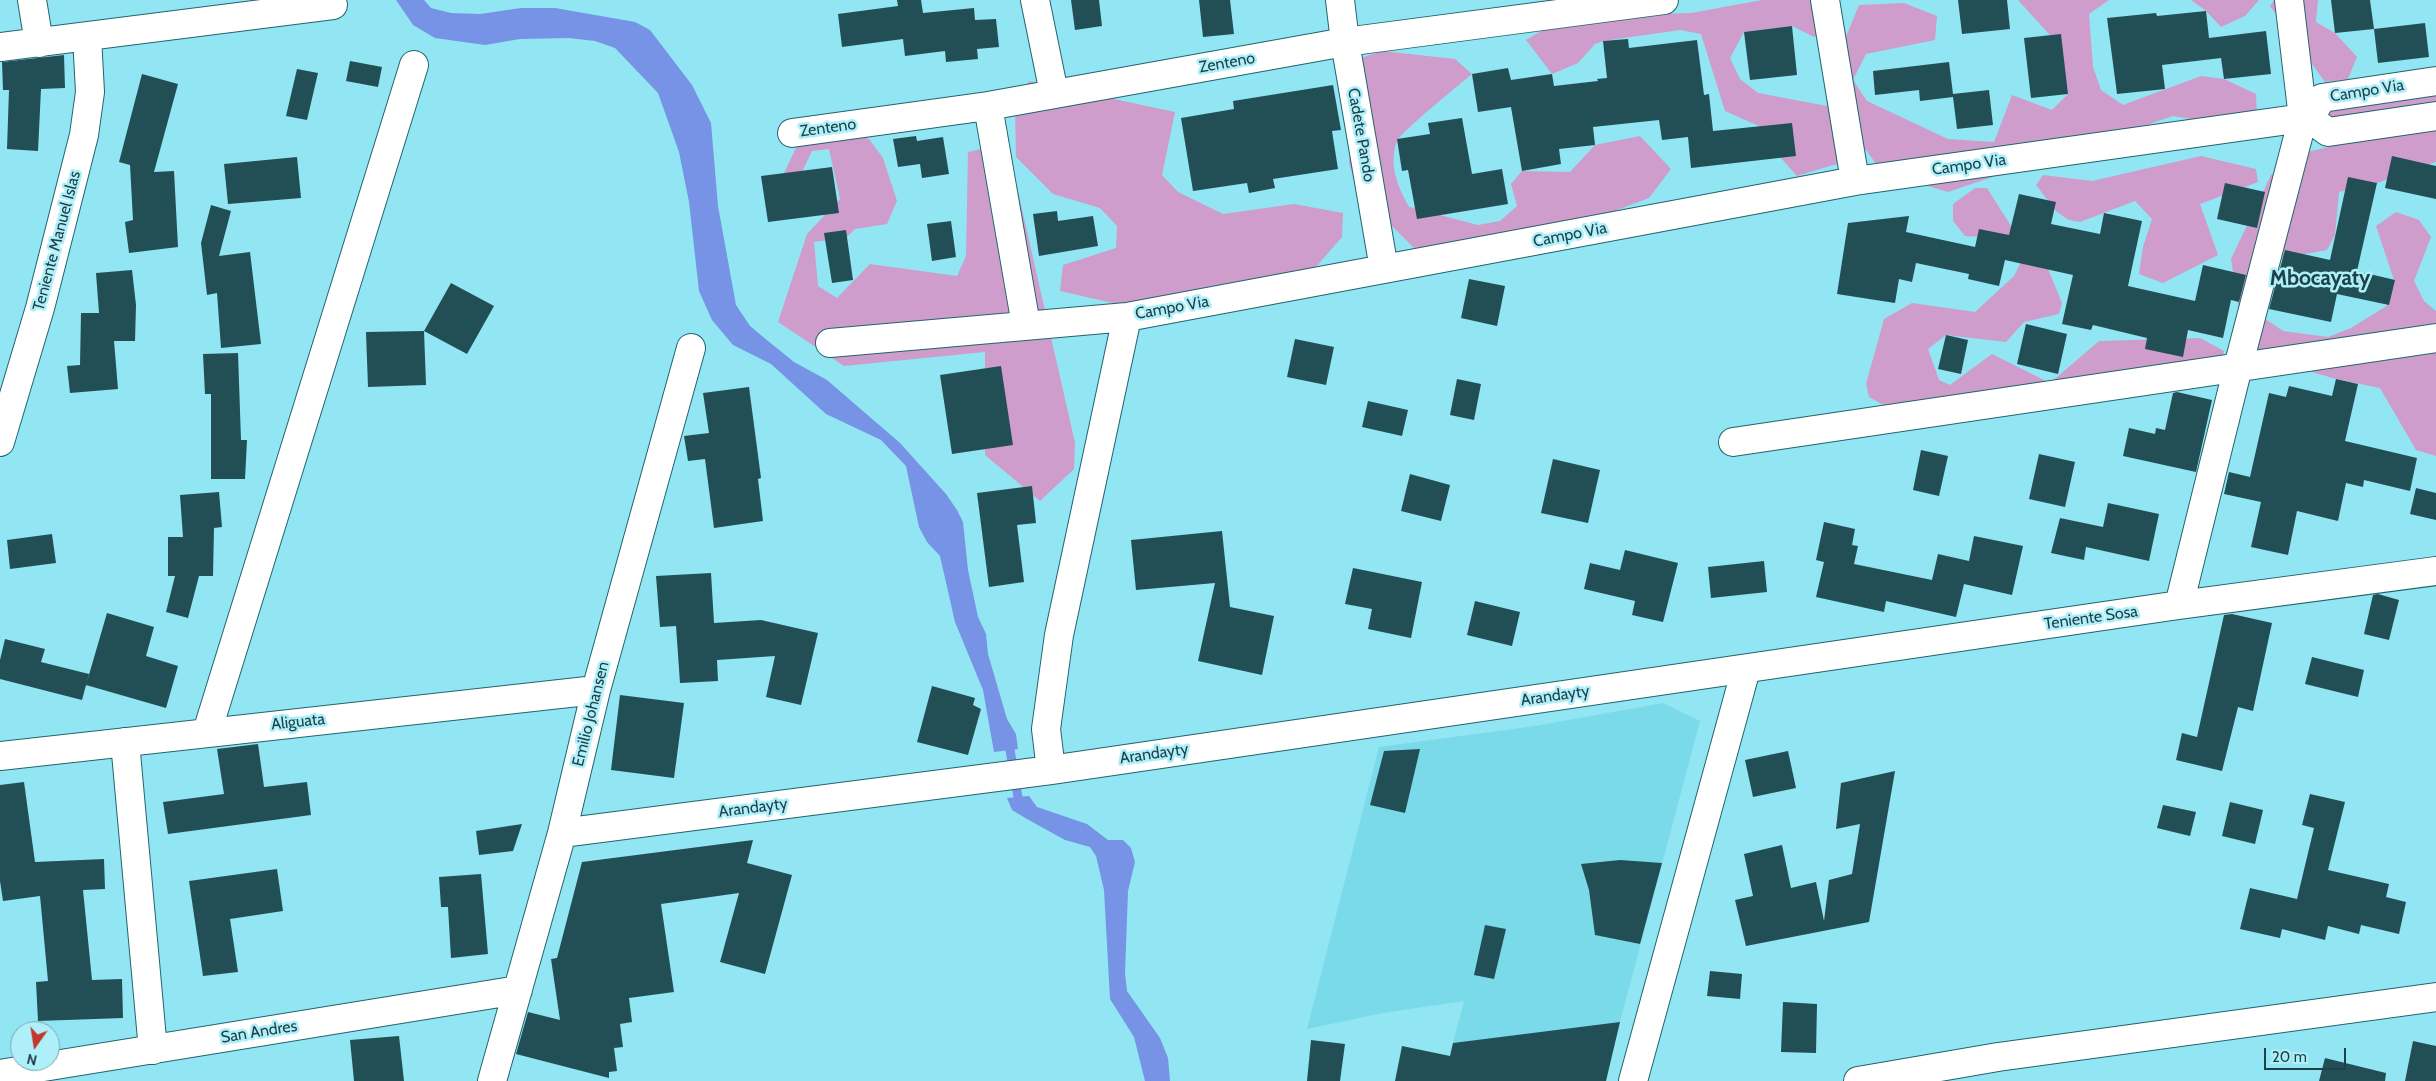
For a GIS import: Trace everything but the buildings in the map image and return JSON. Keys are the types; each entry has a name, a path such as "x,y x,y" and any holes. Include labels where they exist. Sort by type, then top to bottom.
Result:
{"street":[{"path":"32,0 39,43"},
{"path":"1035,0 1054,93"},
{"name":"Cadete Pando","path":"1340,0 1345,42 1384,269"},
{"name":"Zenteno","path":"792,132 988,106 1345,42 1664,0"},
{"path":"1825,0 1855,181"},
{"path":"2179,605 2238,367 2306,118 2289,0"},
{"path":"0,47 333,5"},
{"name":"Teniente Manuel Islas","path":"0,442 40,308 84,135 90,92 87,37"},
{"path":"207,732 414,65"},
{"name":"Campo Via","path":"2306,118 2322,98 2436,81"},
{"path":"988,106 1026,325"},
{"name":"Campo Via","path":"830,343 1127,317 1855,181 2306,118 2328,132 2436,116"},
{"path":"1045,770 1046,729 1053,691 1059,635 1127,317"},
{"path":"1733,442 2436,338"},
{"name":"Emilio Johansen","path":"492,1081 562,833 596,690 691,348"},
{"name":"Teniente Sosa","path":"1746,669 2179,605 2436,571"},
{"path":"1633,1081 1746,669"},
{"name":"Arandayty","path":"562,833 1045,770 1746,669"},
{"name":"Aliguata","path":"0,756 596,690"},
{"path":"125,742 153,1050"},
{"name":"San Andres","path":"0,1074 518,990"},
{"path":"1858,1081 1995,1069 2436,997"}],"shaded area":[{"path":"396,0 424,0 431,8 451,13 480,14 521,8 555,8 635,22 650,30 692,85 711,123 718,206 736,305 750,326 794,362 827,380 900,443 946,494 957,510 963,522 968,570 978,617 986,634 988,654 1007,719 1016,734 1018,749 994,752 983,690 955,622 940,556 927,542 919,527 906,466 881,440 826,414 771,364 733,345 712,320 699,291 689,202 679,152 658,93 615,48 595,41 569,38 520,39 485,45 435,38 413,25"},
{"path":"1762,0 1816,0 1835,24 1814,37 1792,26 1744,32 1730,58 1740,79 1758,93 1827,106 1846,122 1832,71 1859,5 1904,3 1937,16 1935,40 1866,54 1853,80 1867,101 1948,139 1994,142 2012,95 2052,110 2068,94 2058,44 2018,0 2109,0 2089,14 2093,67 2101,90 2123,105 2201,76 2224,79 2256,94 2257,118 2236,126 2173,116 1948,192 1882,172 1850,128 1850,160 1797,176 1781,158 1770,131 1725,111 1701,34 1680,30 1603,41 1595,44 1578,63 1552,74 1526,40 1565,17 1691,13"},
{"path":"2191,0 2259,0 2245,16 2221,27 2206,11"},
{"path":"2274,0 2318,0 2316,22 2335,33 2357,57 2348,79 2325,82 2270,6"},
{"path":"1382,51 1455,59 1472,74 1419,119 1397,141 1394,150 1394,167 1401,192 1409,207 1478,225 1500,221 1517,206 1511,184 1522,171 1570,172 1595,145 1640,136 1671,169 1649,198 1526,244 1426,260 1357,191 1349,163 1349,85 1361,58"},
{"path":"1029,81 1175,112 1162,175 1178,192 1223,214 1294,204 1343,213 1342,237 1308,276 1139,309 1060,291 1063,265 1116,248 1117,226 1100,208 1053,194 1016,157 1015,106"},
{"path":"2436,91 2436,106 2325,123 2321,110"},
{"path":"827,120 869,139 883,158 897,201 887,224 855,229 847,237 814,242 818,286 837,298 870,264 957,276 966,256 968,152 1007,143 1075,443 1074,469 1040,501 985,455 985,352 844,366 778,322 807,234 840,199 829,149 812,151 791,195 784,173 806,127"},
{"path":"2436,122 2436,162 2377,183 2339,192 2335,235 2327,250 2277,259 2264,318 2283,331 2328,337 2351,328 2388,305 2394,280 2376,226 2396,212 2419,220 2431,237 2414,281 2424,301 2436,311 2436,456 2416,450 2380,388 2336,379 2257,356 2243,337 2231,259 2271,175 2303,153"},
{"path":"2201,156 2256,169 2258,182 2200,204 2218,255 2163,283 2139,274 2143,247 2152,219 2135,201 2080,222 2069,220 2057,212 2036,185 2043,175 2092,181"},
{"path":"1975,188 1987,188 2011,226 2037,242 2062,303 2059,314 2024,322 2006,342 1946,335 1928,349 1939,380 1950,385 1992,354 2050,383 2099,341 2200,338 2224,351 2221,363 1914,422 1869,397 1866,384 1884,319 1912,303 1975,312 2014,276 2020,264 2019,239 1965,236 1953,221 1953,204"},
{"path":"1663,703 1700,721 1620,1022 1443,1081 1464,1001 1383,1013 1307,1029 1379,747 1535,726"},
{"path":"1029,796 1037,807 1087,824 1108,840 1123,840 1131,848 1135,862 1128,891 1125,973 1127,991 1160,1038 1168,1058 1170,1081 1145,1081 1134,1037 1110,999 1104,890 1096,856 1090,847 1065,840 1012,810 1007,798"}],"waterway":[{"path":"1008,738 1019,803 1024,807"}],"district":[{"name":"Mbocayaty","path":"2320,279"}]}
